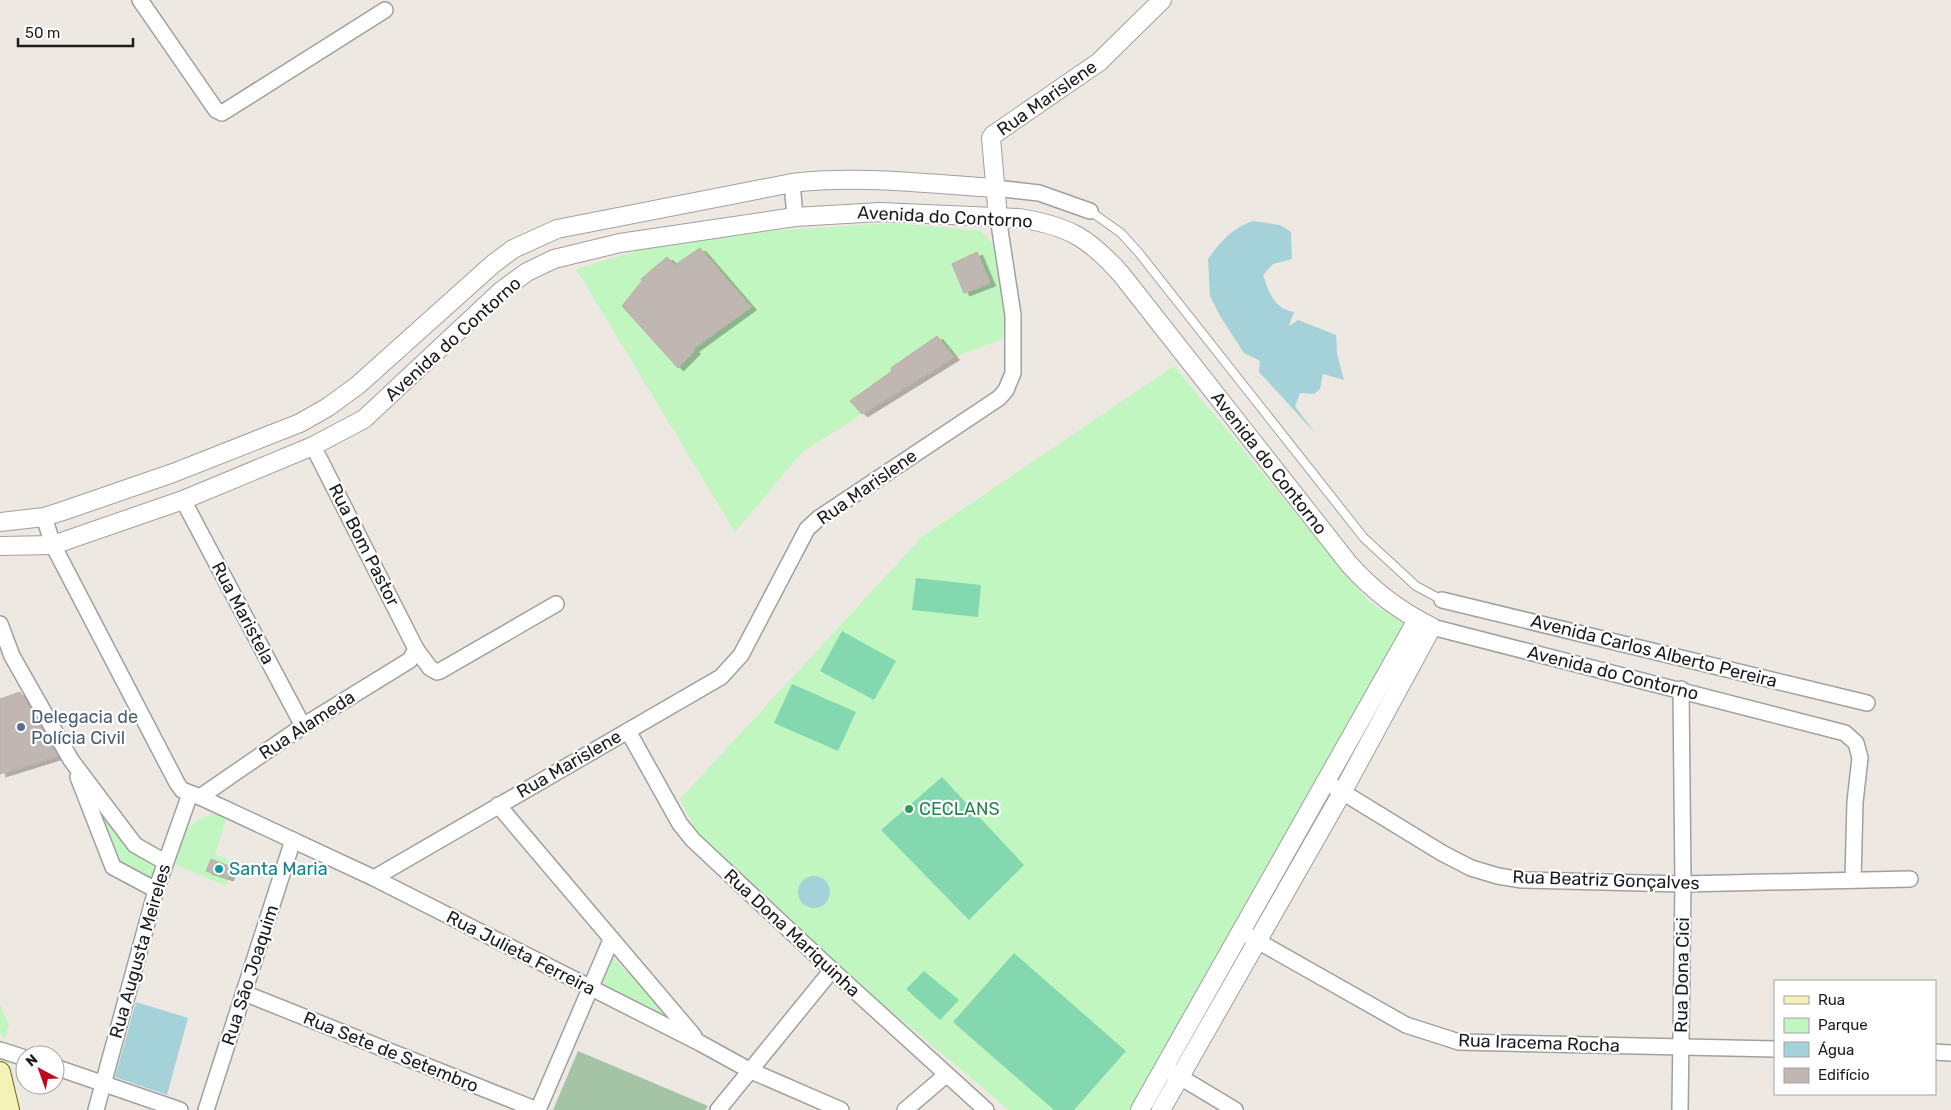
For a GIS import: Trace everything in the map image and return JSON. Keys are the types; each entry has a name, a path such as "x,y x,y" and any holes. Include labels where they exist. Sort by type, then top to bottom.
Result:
{"main road":[{"path":"1,1078 9,1110"}],"street":[{"path":"140,0 216,110 222,113 385,10"},
{"name":"Rua Marislene","path":"374,878 721,677 741,655 800,539 818,518 999,398 1006,390 1014,373 1013,315 998,217 991,138 1099,62 1162,0"},
{"path":"0,522 44,517 240,448 300,423 328,407 376,370 493,264 535,238 582,223 792,184 852,180 995,188 1039,193 1090,211"},
{"path":"792,184 795,216"},
{"name":"Avenida do Contorno","path":"0,546 53,545 183,500 313,446 364,419 502,291 527,272 554,259 584,251 795,216 880,212 998,217 1045,222 1073,232 1091,244 1109,260 1349,564 1370,587 1425,623 1786,716 1845,733 1852,738 1859,750 1853,880"},
{"name":"Rua Bom Pastor","path":"313,446 416,647 430,668 436,672 556,604"},
{"name":"Rua Maristela","path":"183,500 303,726"},
{"path":"44,517 53,545 177,783 195,796"},
{"name":"Avenida Carlos Alberto Pereira","path":"1442,600 1867,703"},
{"path":"1140,1110 1326,782 1425,623"},
{"path":"1161,1110 1343,791 1425,623"},
{"path":"0,624 12,656 27,685 71,760 135,845 165,862"},
{"name":"Rua Alameda","path":"195,796 410,660 416,647"},
{"name":"Rua Dona Cici","path":"1680,1110 1683,884 1681,689"},
{"name":"Rua Dona Mariquinha","path":"628,731 686,832 832,970 986,1110"},
{"path":"71,760 113,867 156,890"},
{"name":"Rua Beatriz Gonçalves","path":"1326,782 1442,853 1471,868 1498,876 1522,880 1683,884 1910,879"},
{"name":"Rua Julieta Ferreira","path":"195,796 374,878 700,1043 749,1070 842,1110"},
{"name":"Rua Augusta Meireles","path":"96,1110 156,890 165,862 195,796"},
{"path":"498,805 700,1043"},
{"name":"Rua São Joaquim","path":"206,1110 293,840"},
{"name":"Rua Iracema Rocha","path":"1241,932 1406,1025 1459,1042 1774,1049"},
{"path":"538,1110 611,940"},
{"path":"718,1110 832,970"},
{"name":"Rua Sete de Setembro","path":"244,993 538,1110"},
{"path":"0,1050 15,1055"},
{"path":"1936,1052 1951,1053"},
{"path":"1164,1068 1235,1110"},
{"path":"65,1070 180,1110"},
{"path":"905,1110 946,1075"}],"lane":[{"path":"1090,211 1114,228 1139,254 1364,538 1416,586 1442,600"}],"green space":[{"path":"895,223 981,231 994,245 1005,316 1003,339 954,357 802,452 735,532 576,269 650,247 766,231"},
{"path":"1174,366 1369,602 1413,627 1135,1110 1009,1110 852,978 697,832 680,799 923,536"},
{"path":"916,578 981,585 978,617 912,610"},
{"path":"842,631 896,661 874,700 820,671"},
{"path":"792,684 856,712 838,751 774,723"},
{"path":"942,777 1024,865 969,920 881,830"},
{"path":"99,808 129,849 155,868 150,882 115,862 93,809"},
{"path":"212,814 227,817 215,854 233,862 226,886 174,864 178,846 184,832 195,822"},
{"path":"1014,953 1126,1051 1074,1110 1054,1110 953,1022"},
{"path":"610,955 676,1022 602,986"},
{"path":"924,971 959,1000 940,1020 906,989"},
{"path":"0,1004 9,1025 4,1040 0,1032"},
{"path":"578,1051 708,1106 705,1110 553,1110"}],"water":[{"path":"1253,221 1280,225 1291,232 1292,259 1273,264 1263,275 1273,299 1282,307 1294,312 1289,326 1298,320 1336,335 1337,354 1344,380 1323,374 1320,389 1314,394 1300,393 1295,406 1315,433 1259,372 1260,361 1244,353 1220,316 1210,296 1208,259 1228,236 1239,227"},
{"path":"814,876 826,880 830,892 826,904 814,908 802,904 798,892 802,880"},
{"path":"136,1002 188,1018 167,1095 115,1077"}],"building":[{"path":"700,248 751,307 693,349 695,351 678,368 622,306 642,281 641,279 667,257 675,265"},
{"path":"977,252 990,283 964,293 952,264"},
{"path":"937,336 954,357 862,414 850,401 892,371 891,368"},
{"name":"Delegacia de Polícia Civil","path":"20,692 58,756 0,774 0,699"},
{"name":"Santa Maria","path":"211,859 231,867 228,878 206,871"}],"place":[{"name":"Delegacia de Polícia Civil","path":"21,727"},
{"name":"CECLANS","path":"909,809"},
{"name":"Santa Maria","path":"219,869"}]}
